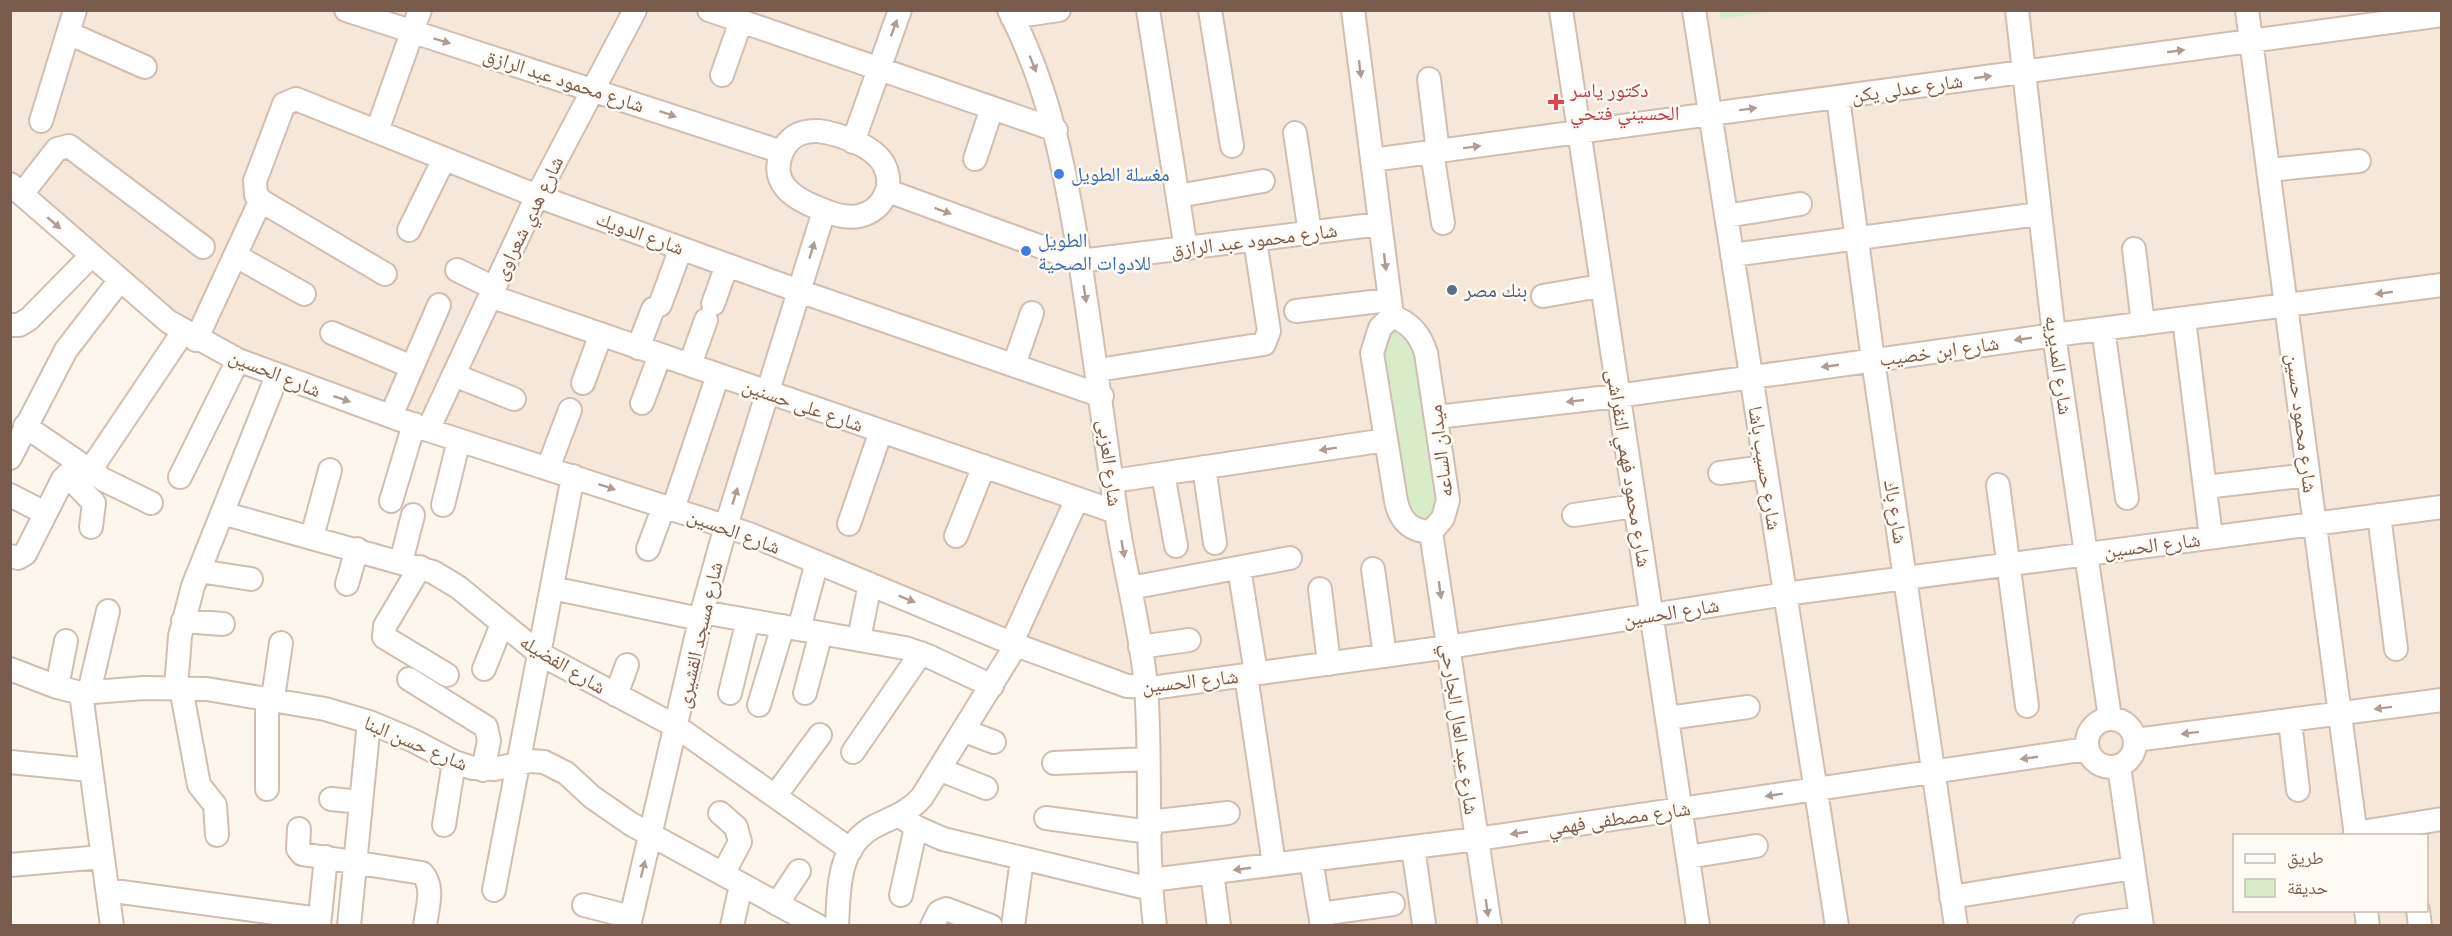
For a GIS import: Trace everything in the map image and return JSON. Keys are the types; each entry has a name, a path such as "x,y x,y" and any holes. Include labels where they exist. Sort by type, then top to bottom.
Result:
{"street":[{"path":"41,121 75,10"},
{"name":"شارع محمود عبد الرازق","path":"346,10 782,152"},
{"path":"377,131 420,10"},
{"name":"شارع هدي شعراوى","path":"391,501 421,427 454,375 537,196 635,10"},
{"path":"709,10 1056,130"},
{"path":"853,142 900,10"},
{"path":"1010,14 1059,10"},
{"path":"1148,10 1186,249"},
{"path":"1210,10 1232,146"},
{"path":"1353,10 1390,308 1380,328 1372,353 1398,512 1412,527 1431,532"},
{"name":"شارع محمود فهمي النقراشى","path":"1561,10 1577,134 1698,926"},
{"name":"شارع حسيب باشا","path":"1694,10 1837,926"},
{"name":"شارع المديريه","path":"2017,10 2038,214 2110,718"},
{"name":"شارع محمود حسين","path":"2247,10 2356,834"},
{"name":"شارع العزبى","path":"1010,14 1044,90 1056,130 1098,370 1116,512 1146,688 1151,884 1155,926"},
{"name":"شارع عدلى يكن","path":"1372,160 2442,15"},
{"path":"722,75 741,21"},
{"path":"68,33 145,67"},
{"path":"1429,80 1443,222"},
{"name":"شارع باك","path":"1838,98 1873,360 1956,926"},
{"name":"شارع الدويك","path":"263,202 256,195 255,181 287,100 296,99 537,196 799,291 1102,396"},
{"path":"975,159 992,108"},
{"path":"811,130 826,132 853,142 869,149 883,163 889,182 888,191 881,203 870,212 857,217 824,211 799,201 783,187 778,166 789,140 811,130"},
{"path":"1295,133 1310,233"},
{"path":"16,189 57,149 65,146 73,148 203,247"},
{"path":"409,230 444,159"},
{"path":"2269,170 2359,161"},
{"path":"1178,196 1263,181"},
{"name":"شارع الحسين","path":"16,189 120,280 189,336 238,360 459,440 726,526 1014,643 1127,686 1146,688 1329,664 1785,594 2442,507"},
{"name":"شارع محمود عبد الرازق","path":"888,191 1080,261 1380,224"},
{"path":"10,556 18,558 24,556 45,513 77,472 95,463 189,336 236,256 258,206 263,202 385,274"},
{"path":"1726,216 1800,204"},
{"name":"شارع مسجد القشيرى","path":"630,921 652,835 701,615 726,526 824,211"},
{"path":"1732,255 2038,214"},
{"path":"1098,370 1264,344 1269,331 1255,240"},
{"path":"638,348 681,248"},
{"path":"2134,249 2143,324"},
{"path":"10,325 19,325 29,319 92,255"},
{"path":"236,256 304,294"},
{"path":"690,365 727,265"},
{"name":"شارع على حسنين","path":"457,270 492,292 638,348 1116,512"},
{"path":"10,458 21,421 66,351 120,280"},
{"name":"شارع ابن خصيب","path":"1437,417 1617,396 2054,335 2442,285"},
{"path":"1543,296 1600,286"},
{"path":"391,416 439,305"},
{"path":"1296,311 1390,308"},
{"name":"ميدان الساعه","path":"1390,308 1410,326 1423,343 1437,417 1448,500 1443,518 1431,532"},
{"path":"1014,365 1032,313"},
{"path":"2184,319 2211,537"},
{"path":"2103,329 2127,498"},
{"path":"332,333 412,367"},
{"path":"583,383 601,334"},
{"path":"642,403 660,355"},
{"path":"180,477 238,360"},
{"path":"454,375 514,399"},
{"path":"648,549 669,507 718,375"},
{"path":"217,835 215,806 199,785 178,688 183,621 199,571 277,376"},
{"path":"548,468 570,410"},
{"path":"21,421 77,472 94,503 91,527"},
{"path":"849,524 880,431"},
{"path":"443,505 459,440"},
{"path":"1113,481 1386,440"},
{"path":"956,536 984,466"},
{"path":"1720,473 1765,467"},
{"path":"1204,468 1215,543"},
{"path":"312,537 330,470"},
{"path":"77,472 151,503"},
{"path":"1163,474 1176,546"},
{"path":"2205,487 2308,474"},
{"path":"494,890 573,476"},
{"path":"1998,485 2027,706"},
{"path":"10,495 45,513"},
{"path":"901,895 908,821 992,686 1014,643 1077,499"},
{"path":"1574,515 1634,506"},
{"name":"شارع الفضيله","path":"222,513 410,564 458,587 540,654 677,727 851,850"},
{"path":"413,515 410,564 383,633 387,641 447,675"},
{"path":"2379,515 2396,649"},
{"name":"شارع عبد العال الجارحي","path":"1431,532 1490,926"},
{"path":"347,584 357,549"},
{"path":"1130,588 1290,558"},
{"path":"759,705 801,629 817,562"},
{"path":"1239,568 1274,864"},
{"path":"1373,569 1385,656"},
{"path":"199,571 251,579"},
{"path":"859,639 870,584"},
{"path":"552,588 701,615 748,620 859,639 921,653 992,686"},
{"path":"1320,590 1329,664"},
{"path":"108,611 85,693 90,770 112,926"},
{"path":"730,693 748,620"},
{"path":"183,621 223,624"},
{"path":"484,669 502,624"},
{"path":"801,629 805,693"},
{"path":"1140,647 1189,640"},
{"path":"57,687 66,641"},
{"path":"267,789 270,698 281,643"},
{"path":"853,752 921,653"},
{"path":"616,695 627,665"},
{"name":"شارع حسن البنا","path":"10,669 57,687 85,693 178,688 270,698 369,722 412,740 454,762 483,770 518,763 544,762 555,767 611,812 818,926"},
{"path":"409,679 486,727 489,741 483,770"},
{"path":"2135,740 2442,700"},
{"path":"1668,718 1748,706"},
{"path":"2110,718 2117,719 2129,727 2135,740 2131,756 2119,766 2099,765 2087,749 2086,742 2091,728 2096,723 2110,718"},
{"path":"2290,721 2298,790"},
{"path":"349,926 369,722"},
{"path":"965,731 994,742"},
{"path":"775,796 820,735"},
{"name":"شارع مصطفى فهمي","path":"908,821 943,839 1022,859 1151,884 1274,864 1477,839 2087,749"},
{"path":"1054,763 1148,759"},
{"path":"10,762 90,770"},
{"path":"444,825 454,762"},
{"path":"2085,926 2141,922 2119,766"},
{"path":"941,770 986,788"},
{"path":"332,800 361,802"},
{"path":"720,813 736,827 740,842 732,879 732,926"},
{"path":"1046,818 1150,827 1228,813"},
{"path":"2356,834 2405,830 2442,819"},
{"path":"837,926 840,876 851,850 874,827 908,821"},
{"path":"299,829 300,853 422,873 427,878 430,890 425,926"},
{"path":"1688,857 1756,846"},
{"path":"1413,847 1424,924"},
{"path":"10,865 102,857"},
{"path":"107,890 319,922 326,857"},
{"path":"1013,926 1022,859"},
{"path":"1311,860 1321,920 1393,904"},
{"path":"1951,897 2133,868"},
{"path":"777,904 799,871"},
{"path":"1212,873 1219,926"},
{"path":"584,905 630,921"},
{"path":"932,926 943,909 957,920 992,926"}],"shaded area":[{"path":"11,11 634,11 428,429 195,337 11,182"},
{"path":"636,11 1352,11 1489,925 1156,925 1145,687 724,524 430,429 537,197 1099,394 540,195"},
{"path":"1361,11 2441,11 2441,925 2369,925 2367,912 2428,912 2428,834 2233,834 2233,912 2366,912 2368,925 1491,925"}],"green space":[{"path":"1719,10 1776,11 1721,19"},
{"path":"1393,322 1416,343 1442,503 1429,525 1407,515 1379,343"}],"place":[{"name":"دكتور ياسر الحسيني فتحي","path":"1556,102"},
{"name":"مغسلة الطويل","path":"1059,174"},
{"name":"الطويل للادوات الصحية","path":"1026,251"},
{"name":"بنك مصر","path":"1452,290"}]}
